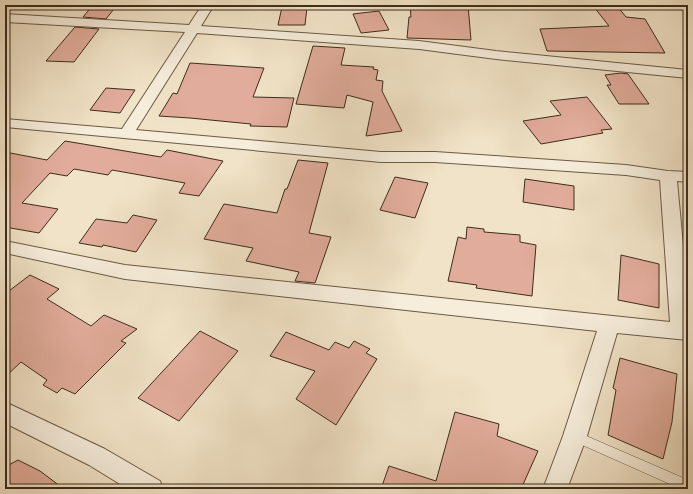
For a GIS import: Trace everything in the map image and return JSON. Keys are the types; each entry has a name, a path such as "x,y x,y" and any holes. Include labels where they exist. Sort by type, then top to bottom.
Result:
{"street":[{"path":"126,135 208,5"},
{"path":"668,5 688,7"},
{"path":"5,18 193,29 419,45 496,56 627,70 688,74"},
{"path":"5,123 381,157 435,157 626,170 668,176 688,177"},
{"path":"5,247 125,272 685,332 668,176"},
{"path":"556,489 575,436 609,324"},
{"path":"5,412 98,457 151,489"}],"lane":[{"path":"575,436 688,486"}],"building":[{"path":"93,5 117,5 106,19 83,17"},
{"path":"410,5 468,5 471,40 407,38 409,17 411,17"},
{"path":"617,6 626,17 645,19 665,53 547,51 540,29 609,26 594,7"},
{"path":"282,7 307,7 305,25 278,25"},
{"path":"379,11 389,30 361,33 353,14"},
{"path":"75,27 99,29 74,62 46,61"},
{"path":"313,46 345,48 341,65 374,67 373,69 378,70 376,80 383,81 382,91 402,131 366,136 373,102 347,95 344,108 296,104"},
{"path":"190,63 264,68 253,97 294,98 287,127 250,126 251,124 159,116 173,93 177,94"},
{"path":"621,73 628,74 649,104 619,104 607,85 611,85 605,75"},
{"path":"106,88 135,90 120,113 90,110"},
{"path":"587,97 612,129 601,130 603,133 541,144 523,121 561,115 550,101"},
{"path":"65,141 161,157 167,150 223,161 199,196 179,193 185,183 112,170 108,175 74,169 67,176 50,173 22,203 58,209 39,233 5,227 5,152 47,160"},
{"path":"298,160 328,163 309,233 331,237 315,283 295,281 299,272 246,261 253,248 204,239 224,204 277,213 285,189 287,189"},
{"path":"395,177 428,183 415,218 380,210"},
{"path":"525,179 574,186 574,210 523,202"},
{"path":"133,215 157,220 136,252 103,245 102,247 79,243 96,219 127,223"},
{"path":"467,227 484,229 484,232 520,235 520,242 536,245 532,296 476,288 477,285 448,281 458,237 466,239"},
{"path":"621,255 659,264 659,308 618,300"},
{"path":"30,275 59,289 47,299 91,326 104,315 137,329 121,341 126,343 75,394 62,388 57,393 43,385 47,380 21,362 5,377 5,294"},
{"path":"200,331 238,351 179,421 138,398"},
{"path":"286,332 329,350 335,342 349,348 354,341 370,349 366,353 377,359 336,425 296,399 315,371 270,356"},
{"path":"620,358 677,374 672,422 663,459 608,435 616,390 613,388"},
{"path":"455,412 499,424 497,436 538,451 521,489 381,489 389,466 436,481"},
{"path":"18,460 40,471 64,489 5,489 5,467"}]}
